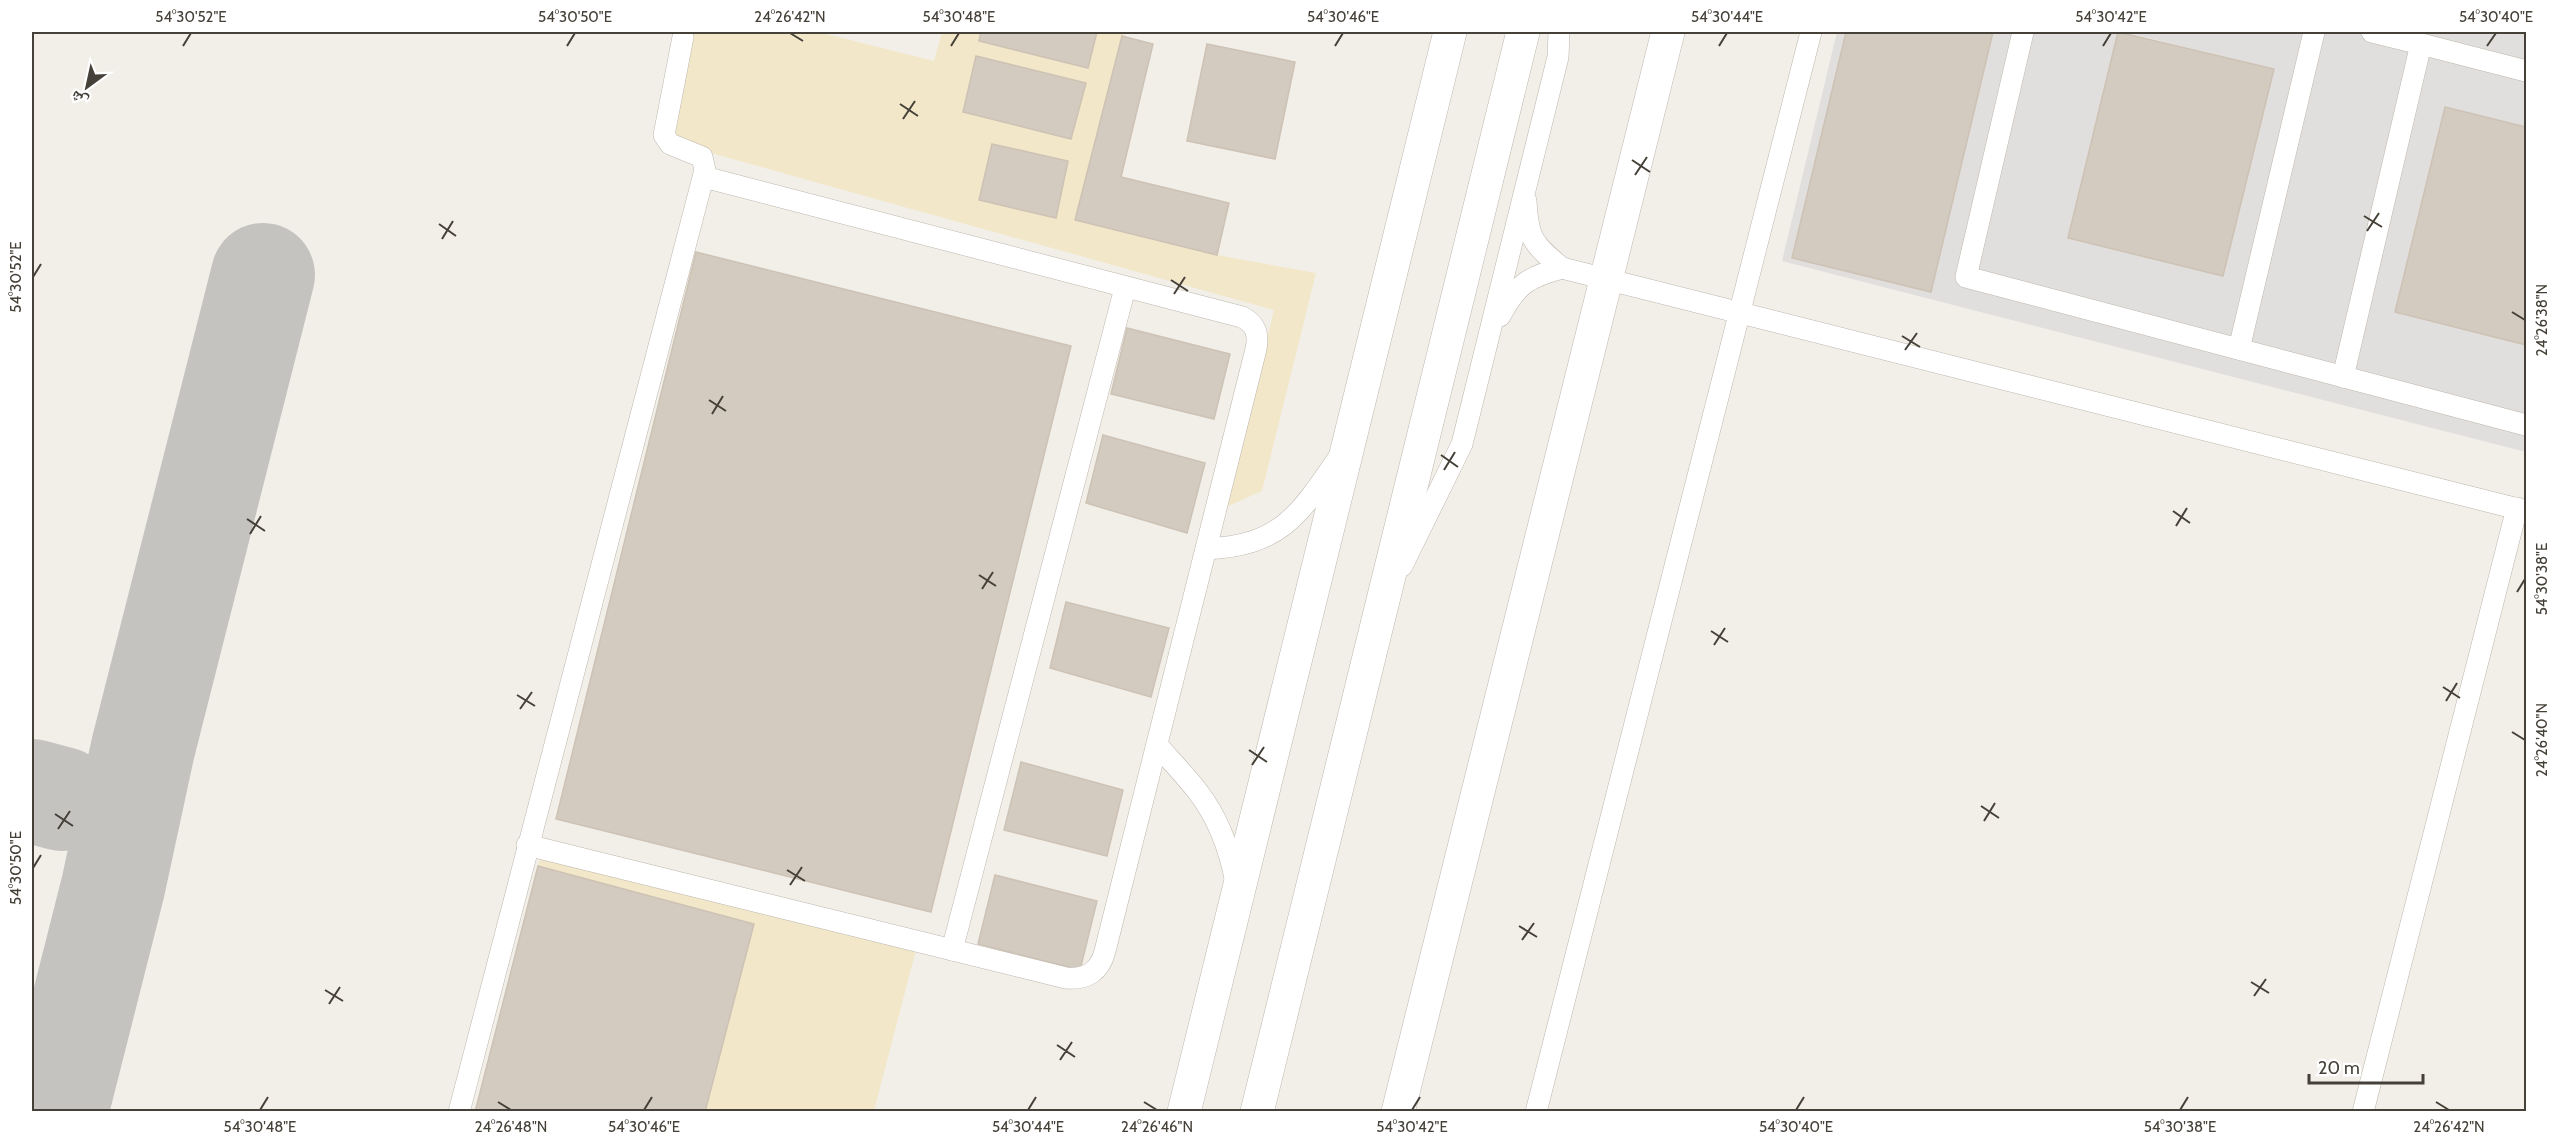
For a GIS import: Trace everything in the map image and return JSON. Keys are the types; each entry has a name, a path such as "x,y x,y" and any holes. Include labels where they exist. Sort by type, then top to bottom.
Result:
{"street":[{"path":"1184,1112 1450,32"},
{"path":"1257,1112 1523,32"},
{"path":"1398,1112 1668,32"}],"lane":[{"path":"1380,611 1462,444 1558,57 1559,32"},
{"path":"1536,1112 1812,32"},
{"path":"2023,32 1966,277 2526,425"},
{"path":"2239,349 2314,32"},
{"path":"2372,32 2526,71"},
{"path":"459,1112 527,845 704,177 705,163 702,157 670,144 664,135 683,37"},
{"path":"2343,377 2421,44"},
{"path":"527,845 1066,978 1077,979 1087,976 1102,962 1256,349 1258,338 1255,328 1242,317 704,177"},
{"path":"1526,181 1527,221 1537,247 1562,268 2522,510 2363,1112"},
{"path":"1489,338 1510,297 1532,276 1562,268"},
{"path":"952,950 1125,288"},
{"path":"1206,549 1240,546 1263,539 1280,529 1295,517 1307,502 1349,441"},
{"path":"1158,746 1199,793 1218,824 1231,859 1238,895"}],"sand":[{"path":"672,32 818,32 934,61 942,32 1125,32 1075,220 1217,255 1316,273 1262,491 1226,507 1274,310 718,155 669,139 683,35"},
{"path":"544,849 918,942 874,1111 705,1111 754,924 538,866"}],"shaded area":[{"path":"1837,32 1846,32 1792,257 1930,292 1993,32 2118,32 2068,238 2223,276 2274,69 2124,32 2526,32 2526,127 2445,108 2395,312 2526,345 2526,452 1782,261"}],"building":[{"path":"981,32 1097,32 1088,68 979,41"},
{"path":"1846,32 1993,32 1931,292 1792,258"},
{"path":"2118,32 2274,69 2223,276 2068,238"},
{"path":"1122,36 1153,44 1121,177 1229,203 1217,255 1075,220"},
{"path":"1207,44 1295,62 1275,159 1187,141"},
{"path":"976,56 1086,83 1071,139 963,112"},
{"path":"2445,107 2526,127 2526,345 2395,312"},
{"path":"992,144 1068,161 1056,218 979,200"},
{"path":"696,252 1071,346 931,912 556,819"},
{"path":"1127,328 1230,354 1214,419 1111,394"},
{"path":"1103,435 1205,463 1187,533 1086,503"},
{"path":"1066,602 1169,628 1151,697 1050,668"},
{"path":"1021,762 1123,790 1107,856 1004,830"},
{"path":"538,866 754,924 705,1112 475,1112"},
{"path":"995,875 1097,901 1080,970 978,944"}],"taxiway":[{"path":"56,1112 113,887 143,748 263,275"},
{"path":"32,791 62,799"}]}
